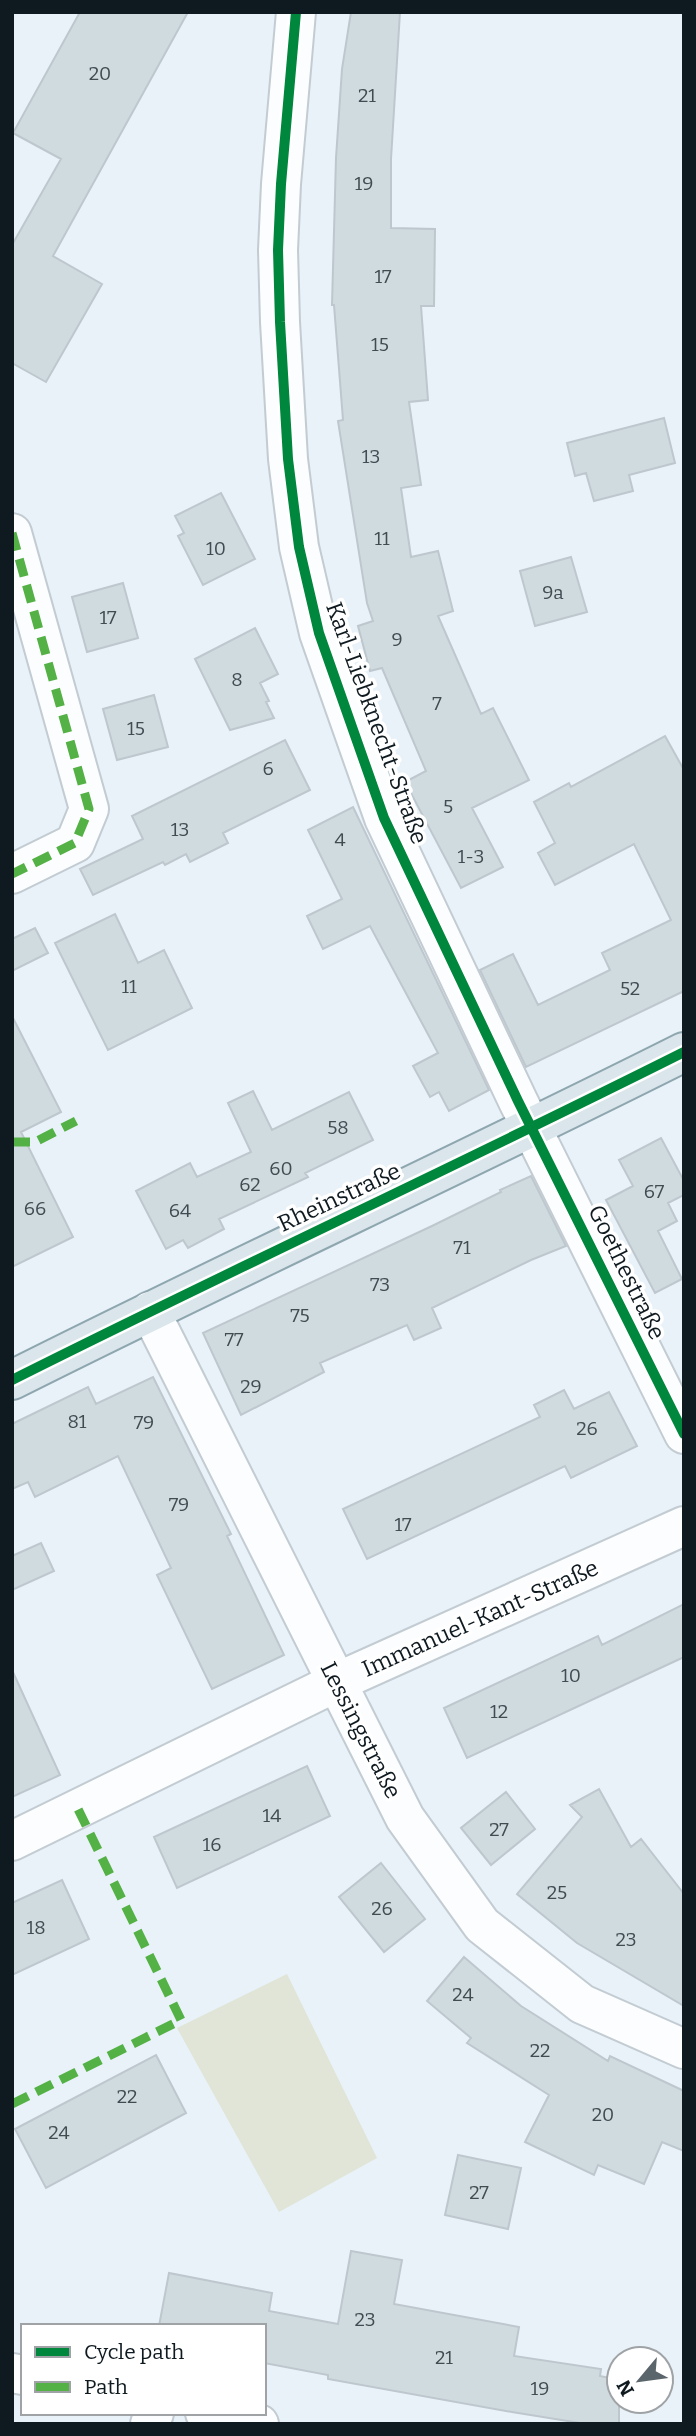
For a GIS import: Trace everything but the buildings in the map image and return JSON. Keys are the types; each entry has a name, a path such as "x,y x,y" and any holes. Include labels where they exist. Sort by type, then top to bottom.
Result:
{"main road":[{"name":"Rheinstraße","path":"12,1380 150,1311 532,1129 684,1052"}],"street":[{"name":"Karl-Liebknecht-Straße","path":"296,12 278,250 288,459 299,547 318,633 384,818 532,1129"},
{"path":"12,533 89,809 75,843 12,874"},
{"name":"Goethestraße","path":"532,1129 684,1434"},
{"name":"Lessingstraße","path":"150,1311 405,1818 482,1925 582,2004 684,2049"},
{"name":"Immanuel-Kant-Straße","path":"12,1841 337,1682 684,1526"},
{"path":"215,2415 259,2424"}],"shaded area":[{"path":"287,1974 377,2158 279,2212 177,2028"}],"marked path":[{"path":"12,533 89,809 75,843 12,874"},
{"path":"12,1142 35,1142 76,1121"},
{"path":"12,2104 181,2020 78,1809"}],"cycle path":[{"path":"296,12 281,184 278,250 280,322 288,459 299,547 319,633 384,818 518,1101 684,1434"},
{"path":"12,1380 684,1052"}]}
